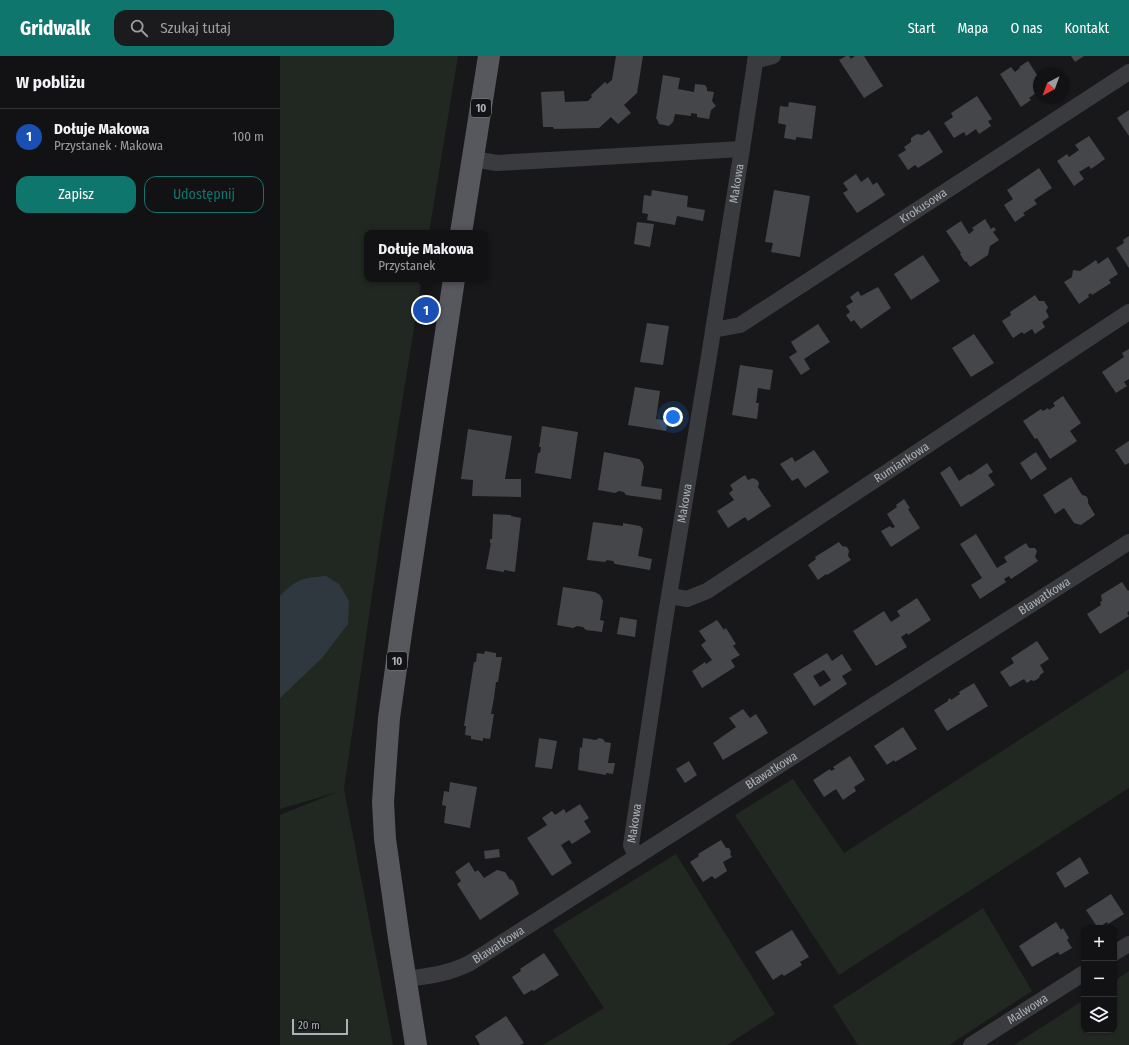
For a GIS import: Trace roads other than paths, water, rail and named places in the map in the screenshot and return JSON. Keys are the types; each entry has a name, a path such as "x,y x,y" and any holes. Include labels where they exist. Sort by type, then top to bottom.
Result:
{"main road":[{"name":"10","path":"461,230 489,56"},
{"name":"10","path":"416,1045 385,839 383,802 389,718 454,282"}],"street":[{"path":"756,59 773,56"},
{"name":"Makowa","path":"636,857 631,845 756,59"},
{"name":"Krokusowa","path":"714,330 740,325 1129,72"},
{"name":"Makowa","path":"473,159 497,163 742,149"},
{"name":"Rumiankowa","path":"670,596 687,599 707,591 1129,312"},
{"name":"Bławatkowa","path":"405,979 432,976 454,971 470,963 1129,542"},
{"path":"1117,952 1129,944"},
{"name":"Malwowa","path":"971,1045 1081,975"}],"place":[{"name":"Dołuje Makowa","path":"426,310"}]}
